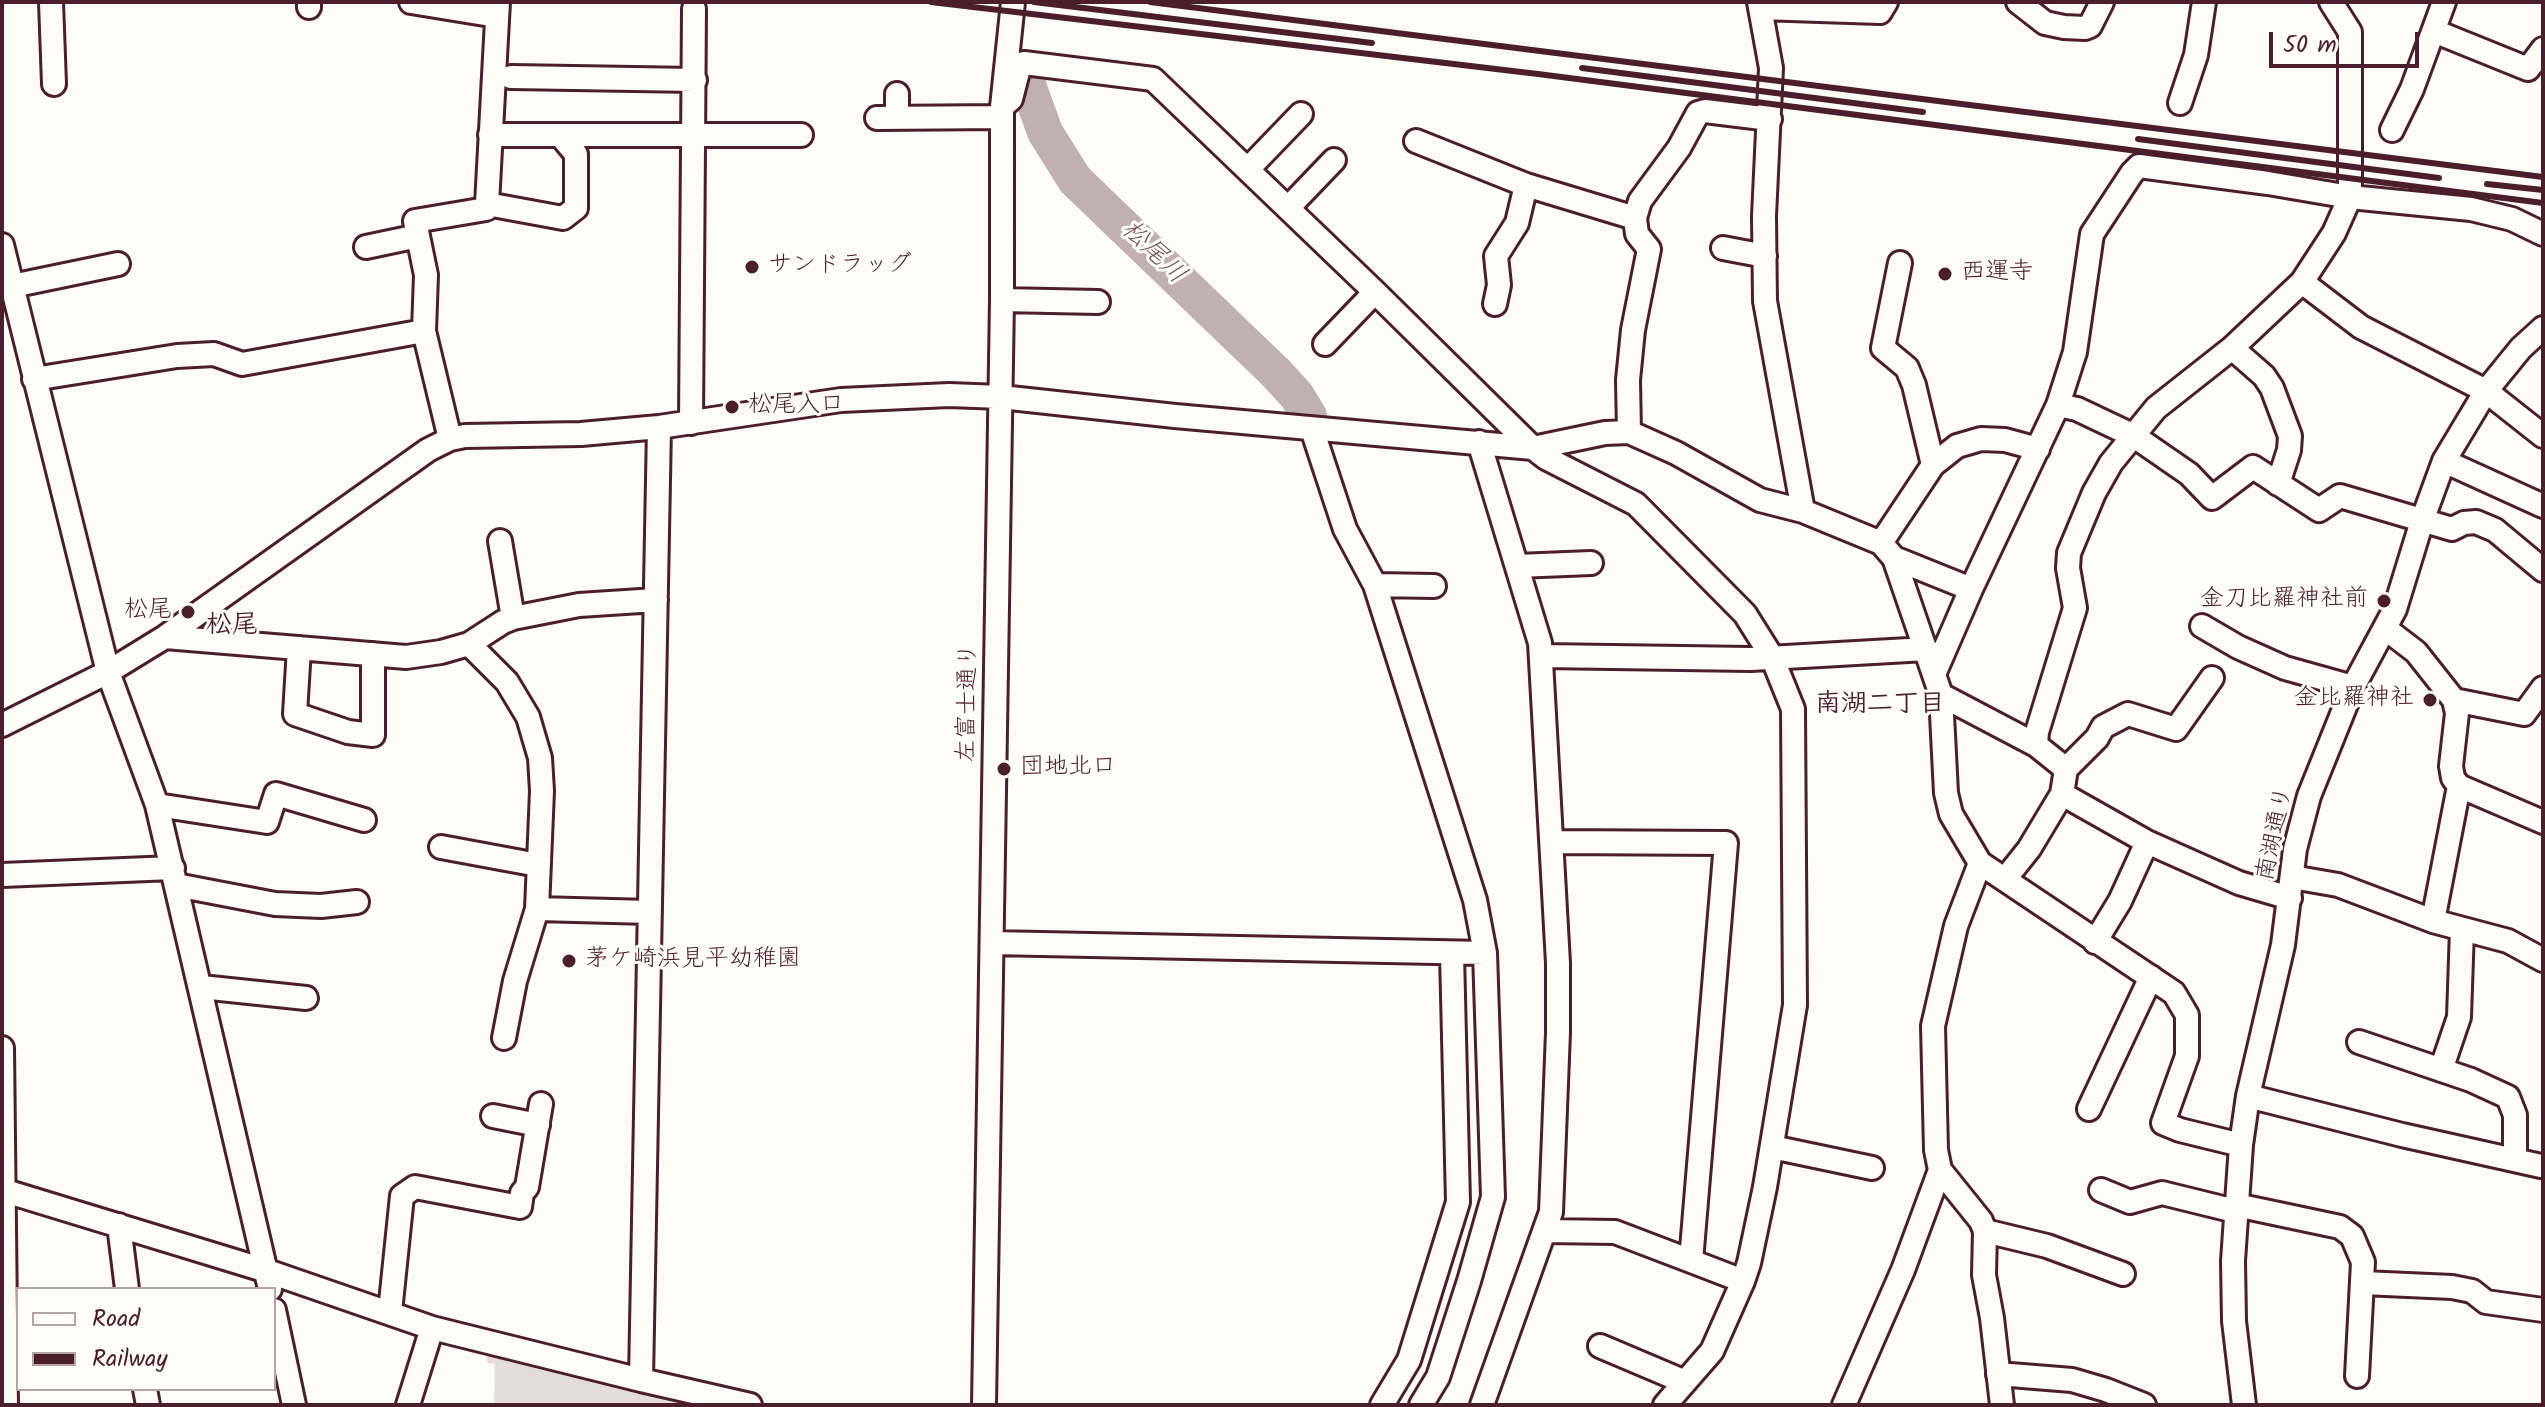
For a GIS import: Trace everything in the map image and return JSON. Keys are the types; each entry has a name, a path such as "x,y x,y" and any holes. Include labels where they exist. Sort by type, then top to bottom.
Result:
{"street":[{"path":"51,2 54,84"},
{"path":"411,2 498,9 486,209 415,221 426,275 424,331 450,439"},
{"name":"左富士通り","path":"984,1405 1001,397 1002,112 1013,2"},
{"path":"1803,511 1765,301 1764,216 1771,68 1759,5 1880,12 1886,2"},
{"path":"2018,2 2045,23 2085,28 2090,26 2102,2"},
{"path":"2180,103 2196,55 2204,2"},
{"path":"2036,745 2037,732 2075,608 2068,568 2069,553 2094,493 2111,463 2156,408 2232,348 2302,282 2334,233 2350,197 2350,32 2331,2"},
{"path":"2392,130 2412,89 2444,2"},
{"path":"691,423 694,9"},
{"path":"2434,31 2528,69 2543,49"},
{"path":"897,94 887,118 1002,112 1011,99 1019,68 1024,63 1153,79 1533,448 1546,458 1636,504 1745,614 1772,657 1793,709 1795,1005 1749,1263 1712,1351 1665,1405"},
{"path":"511,77 695,80"},
{"path":"1629,432 1628,380 1633,330 1649,249 1637,234 1635,218 1640,201 1679,148 1698,113 1705,111 1770,119"},
{"path":"1248,169 1301,114"},
{"path":"490,135 801,135"},
{"path":"487,204 563,218 576,208 576,154 560,135"},
{"path":"1416,141 1526,185 1635,218"},
{"path":"1288,208 1334,160"},
{"path":"1935,672 2058,405 2075,352 2092,234 2139,166 2350,197 2471,209 2512,219 2543,234"},
{"path":"1495,304 1499,285 1496,256 1517,223 1526,185"},
{"path":"366,247 418,236"},
{"path":"1723,248 1765,256"},
{"path":"3,251 10,297 34,379 108,672 157,805 267,1279"},
{"path":"1900,263 1883,348 1907,368 1933,465"},
{"path":"10,297 118,264"},
{"path":"2302,282 2361,327 2486,391 2543,436"},
{"path":"1325,344 1375,292"},
{"path":"1002,300 1098,302"},
{"name":"南湖通り","path":"2244,1405 2234,1321 2235,1208 2241,1145 2248,1096 2283,945 2295,849 2309,796 2353,687 2395,609 2444,461 2486,391 2521,348 2543,328"},
{"path":"34,379 177,356 214,354 242,364 424,331"},
{"path":"2232,348 2272,388 2290,436 2289,450 2278,484"},
{"path":"2,725 108,672 165,637 428,450 450,439 465,436 581,434 659,427 841,400 949,395 1001,397 1533,448 1605,433 1629,432 1676,453 1760,500 1803,511 1971,589"},
{"path":"2058,405 2077,409 2134,436 2189,474 2212,498 2253,467 2319,510 2340,496 2452,529 2476,522 2495,530 2543,570"},
{"path":"641,1380 659,427"},
{"path":"1312,429 1345,529 1375,585 1475,900 1485,953 1493,1197 1438,1377 1421,1405"},
{"path":"2038,449 2005,440 1981,439 1957,446 1933,465 1888,550 1941,695 1946,793 1951,814 1980,863 2174,993 2187,1015 2187,1056 2163,1123 2241,1145"},
{"path":"1479,442 1542,656 1558,963 1551,1212 1482,1405"},
{"path":"2444,461 2543,506"},
{"path":"500,541 513,618"},
{"path":"1517,566 1591,563"},
{"path":"1375,585 1434,586"},
{"path":"165,637 406,657 469,644 513,618 579,605 656,600"},
{"path":"2202,626 2238,647 2285,668 2353,687"},
{"path":"2386,629 2416,652 2454,700 2457,713 2451,766 2453,778 2459,786 2543,822"},
{"path":"469,644 507,682 528,717 540,758 542,791 537,909 515,981 504,1038"},
{"path":"299,648 295,714 348,732 373,735 373,654"},
{"path":"1542,656 1751,659 1926,649"},
{"path":"2005,879 2029,849 2062,794 2066,769 2097,738 2103,727 2128,714 2176,729 2212,678"},
{"path":"2454,700 2524,714 2543,688"},
{"path":"1941,695 2036,745 2066,769"},
{"path":"2433,921 2459,786"},
{"path":"157,805 267,822 276,794 364,820"},
{"path":"2062,794 2147,842 2239,883 2291,887 2338,885 2433,921 2508,941 2543,960"},
{"path":"1552,842 1726,843 1691,1261"},
{"path":"2095,942 2120,901 2147,842"},
{"path":"441,847 538,865"},
{"path":"1980,863 1956,926 1933,1026 1936,1150 1940,1170 1981,1221 1985,1231 1984,1275 2002,1405"},
{"path":"2,875 174,876 275,904 321,906 357,902"},
{"path":"537,909 650,912"},
{"path":"2441,1070 2459,1017 2462,929"},
{"path":"992,943 1485,953"},
{"path":"1382,1405 1409,1360 1458,1202 1452,954"},
{"path":"2089,1109 2151,977"},
{"path":"201,987 306,998"},
{"path":"2359,1042 2471,1080 2508,1097 2515,1115 2515,1160"},
{"path":"2,1048 6,1405"},
{"path":"2248,1096 2542,1168"},
{"path":"390,1312 402,1196 415,1187 520,1207 522,1193 527,1187 540,1115 493,1116"},
{"path":"1772,1147 1872,1168"},
{"path":"1844,1405 1903,1270 1940,1170"},
{"path":"2101,1190 2130,1202 2162,1193 2340,1227 2352,1236 2363,1262 2357,1376"},
{"path":"4,1191 119,1225 267,1279 390,1312 432,1328 750,1405"},
{"path":"119,1225 127,1287"},
{"path":"1546,1231 1615,1232 1743,1281"},
{"path":"1985,1231 2047,1246 2123,1274"},
{"path":"2363,1283 2452,1287 2472,1291 2486,1302 2543,1310"},
{"path":"276,1320 294,1405"},
{"path":"408,1405 432,1328"},
{"path":"1600,1346 1685,1382"},
{"path":"1998,1374 2072,1380 2144,1405"}],"shaded area":[{"path":"487,1349 715,1405 494,1405 495,1364 487,1363"}],"waterway":[{"name":"松尾川","path":"1029,73 1028,85 1045,132 1075,180 1276,373 1297,396 1309,416"}],"railway":[{"path":"931,2 1538,74 2543,203"},
{"path":"1034,2 1372,43"},
{"path":"1150,2 2543,177"},
{"path":"1582,68 1923,112"},
{"path":"2138,139 2439,178"},
{"path":"2487,184 2543,190"}],"place":[{"name":"サンドラッグ","path":"752,267"},
{"name":"西運寺","path":"1945,274"},
{"name":"松尾入口","path":"732,407"},
{"name":"金刀比羅神社前","path":"2384,601"},
{"name":"松尾","path":"188,612"},
{"name":"金比羅神社","path":"2430,700"},
{"name":"団地北口","path":"1004,769"},
{"name":"茅ケ崎浜見平幼稚園","path":"569,961"}],"district":[{"name":"松尾","path":"232,628"},
{"name":"南湖二丁目","path":"1880,707"}]}
